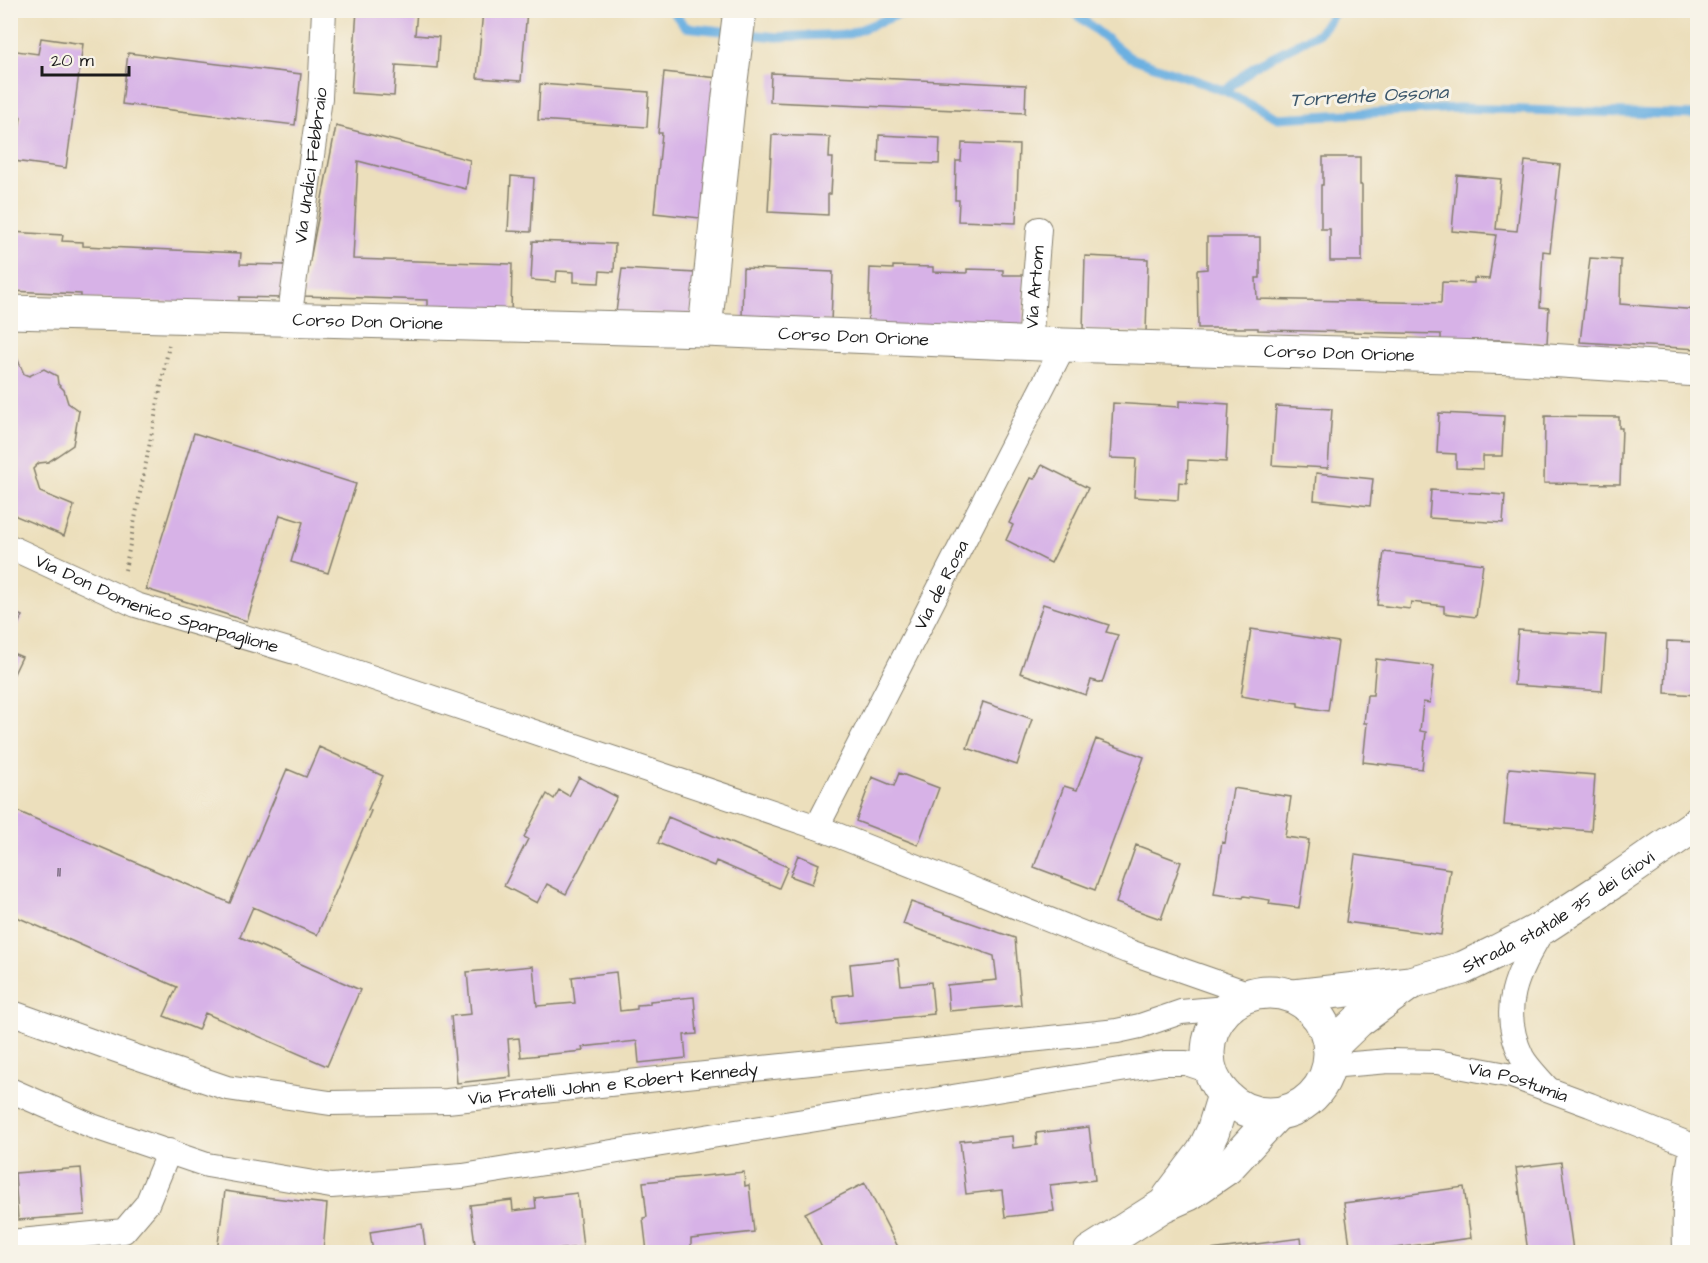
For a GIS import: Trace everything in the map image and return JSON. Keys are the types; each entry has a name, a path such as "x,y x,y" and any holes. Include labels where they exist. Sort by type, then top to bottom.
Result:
{"street":[{"name":"Via Undici Febbraio","path":"289,320 320,98 324,10"},
{"path":"705,330 740,10"},
{"name":"Via Artom","path":"1030,344 1039,229"},
{"name":"Corso Don Orione","path":"10,312 705,330 1030,344 1518,358 1698,370"},
{"name":"Via de Rosa","path":"817,827 1064,345"},
{"name":"Via Don Domenico Sparpaglione","path":"10,547 136,605 305,655 817,827 1152,960 1238,1001"},
{"name":"Strada statale 35 dei Giovi","path":"1294,996 1410,983 1463,968 1544,927 1698,823"},
{"path":"1544,927 1521,969 1510,1004 1513,1034 1523,1059 1548,1089"},
{"path":"1152,960 1183,988 1181,1012"},
{"name":"Strada statale 35 dei Giovi","path":"1330,1057 1358,1021 1410,983"},
{"path":"10,1090 92,1126 207,1165 331,1186 463,1176 1164,1063 1186,1063 1217,1083 1239,1107 1257,1114 1276,1114 1294,1109 1311,1099 1323,1084 1330,1057 1324,1025 1311,1008 1294,996 1264,991 1238,1001 1215,1022 1209,1038 1208,1054 1217,1083 1213,1131 1203,1152 1162,1206"},
{"name":"Via Fratelli John e Robert Kennedy","path":"10,1012 227,1088 330,1103 447,1101 1106,1032 1140,1026 1181,1012 1238,1001"},
{"name":"Via Postumia","path":"1330,1057 1437,1062 1512,1076 1695,1147"},
{"path":"1090,1252 1162,1206 1189,1194 1227,1168 1276,1114"},
{"path":"1685,1252 1684,1212 1687,1176 1695,1147"},
{"path":"10,1242 124,1232 147,1204 169,1151"}],"path":[{"path":"119,597 174,316"}],"building":[{"path":"357,10 417,10 415,35 439,37 437,68 396,65 394,96 351,93"},
{"path":"483,10 527,10 521,81 477,78"},
{"path":"41,38 83,44 66,168 14,161 21,117 10,104 10,50 38,54"},
{"path":"128,53 301,74 295,125 122,104"},
{"path":"664,72 718,78 712,138 708,138 700,218 654,213 662,133 658,133"},
{"path":"771,73 1026,85 1025,113 770,102"},
{"path":"540,84 649,92 647,127 538,120"},
{"path":"336,126 470,160 466,189 358,161 353,259 512,264 511,315 427,312 427,300 303,296"},
{"path":"772,135 830,137 829,158 833,158 831,194 828,194 828,215 768,212"},
{"path":"879,135 940,138 939,164 878,162"},
{"path":"962,143 1019,145 1016,223 958,221 959,200 955,200 956,161 961,161"},
{"path":"1323,157 1360,157 1362,261 1330,261 1330,229 1321,229"},
{"path":"1525,161 1560,165 1550,252 1543,251 1540,307 1549,308 1547,343 1441,340 1441,334 1198,328 1197,270 1207,269 1207,237 1260,237 1260,278 1256,278 1257,299 1441,303 1442,282 1474,283 1474,278 1489,279 1496,235 1452,231 1457,175 1501,179 1496,229 1517,231"},
{"path":"511,176 534,178 531,232 508,231"},
{"path":"10,232 63,235 62,241 83,242 83,246 241,253 240,264 289,265 285,298 239,297 239,306 81,299 81,294 10,291"},
{"path":"533,241 615,244 614,272 600,271 599,283 574,282 574,272 557,271 556,282 531,280"},
{"path":"1085,256 1148,259 1146,332 1083,330"},
{"path":"1590,258 1621,260 1620,304 1698,310 1698,349 1580,342"},
{"path":"893,266 933,267 933,272 967,273 967,269 1003,270 1003,275 1025,275 1023,334 868,329 870,268 893,269"},
{"path":"743,268 833,272 831,322 742,319"},
{"path":"622,269 696,273 691,316 616,312"},
{"path":"10,352 17,358 24,374 29,376 44,369 57,376 58,384 64,390 68,403 79,411 73,445 48,462 39,463 33,469 40,492 74,506 64,536 16,516 10,505"},
{"path":"1179,401 1229,404 1226,462 1188,460 1187,483 1179,482 1178,500 1134,497 1136,459 1110,458 1113,403 1179,407"},
{"path":"1276,406 1332,409 1328,468 1272,465"},
{"path":"1439,413 1504,416 1502,456 1483,456 1483,469 1456,468 1456,454 1437,453"},
{"path":"1545,416 1619,417 1619,428 1622,428 1620,484 1544,483"},
{"path":"194,433 356,484 328,573 291,562 303,522 280,515 247,621 146,589"},
{"path":"1042,465 1088,488 1051,563 1006,540 1013,525 1009,523 1031,478 1034,479"},
{"path":"1316,473 1373,479 1370,506 1314,500"},
{"path":"1431,490 1505,495 1503,523 1429,518"},
{"path":"1384,552 1483,564 1476,617 1444,613 1444,606 1411,602 1410,609 1377,605"},
{"path":"1043,604 1109,625 1106,632 1118,635 1102,683 1091,680 1086,695 1020,673"},
{"path":"10,611 22,616 10,642"},
{"path":"1251,629 1338,642 1328,711 1298,706 1298,703 1241,696"},
{"path":"1518,630 1606,635 1602,691 1514,685"},
{"path":"1667,641 1698,642 1698,695 1665,693"},
{"path":"10,652 22,657 10,682"},
{"path":"1376,659 1434,666 1430,703 1423,702 1420,731 1426,732 1422,769 1363,762 1367,695 1373,695"},
{"path":"983,702 1032,719 1017,765 967,748"},
{"path":"1096,739 1144,757 1095,890 1034,867 1064,786 1077,790"},
{"path":"319,747 383,776 368,810 371,811 317,935 253,907 240,937 360,990 327,1066 205,1013 198,1030 164,1016 177,987 10,914 10,808 230,903 287,769 306,777"},
{"path":"1509,768 1595,775 1591,831 1504,824"},
{"path":"899,773 939,788 918,845 856,821 872,777 894,786"},
{"path":"579,777 617,797 566,894 547,884 537,903 504,886 528,839 524,837 547,794 554,799 559,790 569,796"},
{"path":"1233,788 1291,797 1285,837 1309,840 1299,908 1269,904 1270,900 1214,894 1222,842 1225,843"},
{"path":"668,817 788,867 779,888 716,861 714,866 658,843"},
{"path":"1136,845 1181,862 1161,919 1116,903"},
{"path":"798,855 819,864 812,884 790,876"},
{"path":"1355,855 1450,869 1441,935 1346,922"},
{"path":"911,902 1015,938 1021,1005 949,1011 947,985 997,980 994,956 903,924"},
{"path":"898,959 901,985 931,982 934,1014 836,1024 833,996 853,994 850,964"},
{"path":"533,966 537,1006 575,1003 572,977 616,972 620,1011 637,1009 637,1005 650,1004 650,1001 694,997 697,1034 684,1035 686,1058 639,1063 637,1041 582,1047 583,1051 521,1057 519,1038 508,1039 511,1077 457,1083 451,1016 471,1014 467,972"},
{"path":"1089,1127 1095,1180 1050,1185 1054,1211 1005,1217 1002,1190 966,1194 960,1141 1012,1136 1013,1148 1037,1145 1036,1133"},
{"path":"1561,1162 1573,1251 1528,1252 1516,1168"},
{"path":"81,1168 85,1215 18,1220 15,1173"},
{"path":"744,1172 745,1186 749,1185 754,1232 691,1239 691,1251 647,1252 643,1218 647,1217 643,1182"},
{"path":"865,1183 899,1249 893,1252 824,1252 805,1213"},
{"path":"1464,1187 1471,1238 1351,1252 1344,1203"},
{"path":"225,1191 327,1204 323,1252 217,1251"},
{"path":"577,1193 583,1247 536,1252 476,1252 470,1205 512,1200 513,1211 536,1208 535,1198"},
{"path":"422,1224 426,1252 373,1252 370,1232"},
{"path":"1301,1238 1303,1252 1211,1252 1211,1250"}],"waterway":[{"name":"Torrente Ossona","path":"672,10 685,27 777,37 849,34 910,10"},
{"name":"Torrente Ossona","path":"1071,10 1129,57 1225,91 1278,118 1458,108 1698,115"},
{"path":"1225,91 1254,66 1319,33 1337,10"}]}
